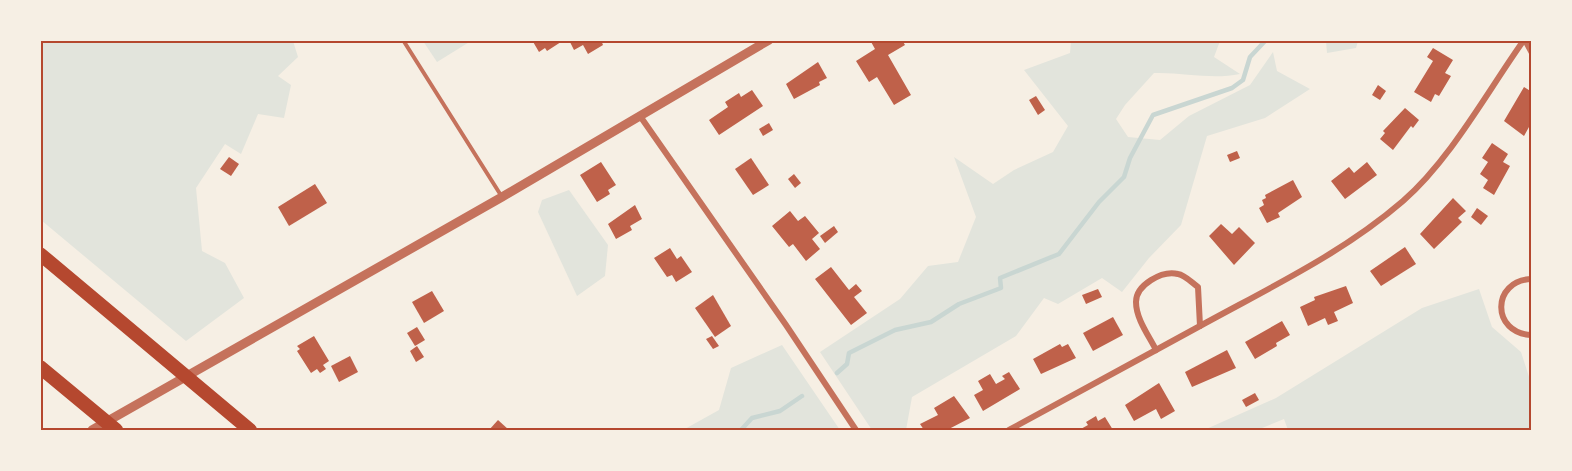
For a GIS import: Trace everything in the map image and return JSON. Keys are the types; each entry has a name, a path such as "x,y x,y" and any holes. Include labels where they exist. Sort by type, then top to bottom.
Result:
{"highway":[{"path":"40,254 250,430"},
{"path":"40,367 116,430"}],"street":[{"path":"92,430 502,197 769,40"},
{"path":"1009,430 1332,253 1404,200 1452,145 1525,40 1532,53"},
{"path":"640,116 786,325 856,430"},
{"path":"1156,350 1138,315 1136,301 1143,285 1162,274 1179,274 1198,287 1200,326"},
{"path":"1532,279 1513,283 1502,297 1500,306 1507,325 1514,331 1532,335"}],"lane":[{"path":"403,40 502,197"}],"shaded area":[{"path":"1326,40 1358,41 1356,48 1327,53"},
{"path":"44,41 293,41 298,57 278,76 291,85 284,118 258,114 241,154 225,144 196,188 202,251 225,263 244,298 186,341 41,220 40,47"},
{"path":"423,41 471,41 437,62"},
{"path":"1071,41 1220,41 1214,57 1240,74 1208,76 1154,73 1125,105 1116,119 1128,137 1160,140 1189,116 1250,85 1273,52 1277,71 1310,89 1265,118 1207,136 1181,225 1149,258 1122,292 1102,278 1058,304 1044,298 1016,336 912,397 906,430 872,430 820,352 900,299 928,266 958,262 976,217 954,157 993,184 1014,170 1053,152 1068,126 1024,70 1070,53"},
{"path":"569,190 608,245 605,276 577,296 538,212 542,200"},
{"path":"1479,289 1492,327 1521,352 1531,383 1531,430 1288,430 1284,419 1257,430 1204,430 1276,398 1422,308"},
{"path":"782,345 840,430 683,430 719,410 731,368"}],"building":[{"path":"532,40 564,40 547,51 545,48 539,52"},
{"path":"569,40 601,40 603,45 588,54 583,45 574,50"},
{"path":"870,40 902,40 905,45 888,55 911,95 894,105 877,77 869,82 856,61 875,49"},
{"path":"1433,48 1453,60 1445,73 1451,76 1439,96 1435,94 1431,102 1414,92 1433,61 1427,57"},
{"path":"818,62 827,78 819,82 820,85 794,99 786,84"},
{"path":"1378,85 1386,91 1380,100 1372,95"},
{"path":"1524,87 1532,92 1532,128 1529,127 1524,136 1504,121"},
{"path":"752,90 763,106 719,135 709,120 728,107 725,102 739,93 741,97"},
{"path":"1036,96 1045,110 1038,115 1029,100"},
{"path":"1405,108 1419,120 1413,128 1411,126 1393,150 1380,139 1385,133 1383,131"},
{"path":"769,123 773,130 763,136 759,129"},
{"path":"1492,143 1508,154 1503,162 1510,166 1494,195 1483,188 1488,180 1480,174 1488,162 1482,158"},
{"path":"1237,151 1240,158 1230,162 1227,155"},
{"path":"229,157 239,164 231,176 220,169"},
{"path":"751,158 769,185 753,195 735,169"},
{"path":"601,162 616,185 608,190 610,194 597,202 580,175"},
{"path":"1367,162 1377,175 1345,199 1331,181 1349,167 1354,173"},
{"path":"794,174 801,183 795,188 788,179"},
{"path":"1293,180 1302,197 1278,213 1280,217 1267,223 1259,208 1264,205 1262,200 1266,198 1265,195"},
{"path":"315,184 327,203 289,226 278,207"},
{"path":"1453,198 1466,211 1458,218 1462,222 1434,249 1420,234"},
{"path":"635,205 642,219 630,226 632,230 616,239 608,224"},
{"path":"1477,208 1488,216 1481,225 1471,217"},
{"path":"790,211 798,221 805,216 819,233 812,239 820,249 806,261 793,244 789,247 772,226"},
{"path":"1221,224 1232,234 1239,227 1255,243 1234,265 1209,236"},
{"path":"834,226 838,232 825,243 820,236"},
{"path":"1405,247 1416,264 1381,286 1370,271"},
{"path":"670,248 677,259 681,256 692,272 676,282 672,275 667,277 654,258"},
{"path":"831,267 849,290 856,284 862,291 854,297 867,313 851,325 815,279"},
{"path":"1346,286 1353,303 1334,312 1338,321 1328,325 1325,318 1308,326 1300,307 1315,300 1314,297"},
{"path":"1098,289 1102,297 1086,304 1082,295"},
{"path":"432,291 444,311 424,323 412,302"},
{"path":"713,295 731,326 715,337 695,308"},
{"path":"1113,317 1123,335 1093,351 1083,333"},
{"path":"1282,321 1290,335 1255,359 1245,342"},
{"path":"417,327 425,340 415,346 407,333"},
{"path":"314,336 329,361 323,365 326,369 320,373 317,369 311,373 297,351 300,349 297,346"},
{"path":"712,336 719,346 713,349 706,339"},
{"path":"1060,344 1062,347 1068,344 1076,358 1041,374 1033,359"},
{"path":"417,346 424,357 416,362 410,351"},
{"path":"1227,350 1236,368 1192,387 1185,372"},
{"path":"350,356 358,372 339,382 331,366"},
{"path":"1009,372 1020,389 983,411 974,395 983,390 978,381 990,374 996,384 1005,379 1002,376"},
{"path":"1159,383 1175,411 1161,419 1156,409 1134,421 1125,405"},
{"path":"1255,393 1259,400 1246,407 1242,400"},
{"path":"954,396 970,418 947,430 924,430 920,424 938,415 934,408"},
{"path":"1096,416 1098,421 1105,417 1113,430 1079,430 1088,425 1086,422"},
{"path":"498,420 509,430 489,430"}],"waterway":[{"path":"837,373 847,364 849,353 895,330 931,322 959,304 1001,288 1000,278 1059,254 1099,202 1124,177 1130,158 1153,115 1232,88 1243,80 1250,57 1266,40"},
{"path":"741,430 752,418 780,411 802,396"}]}
